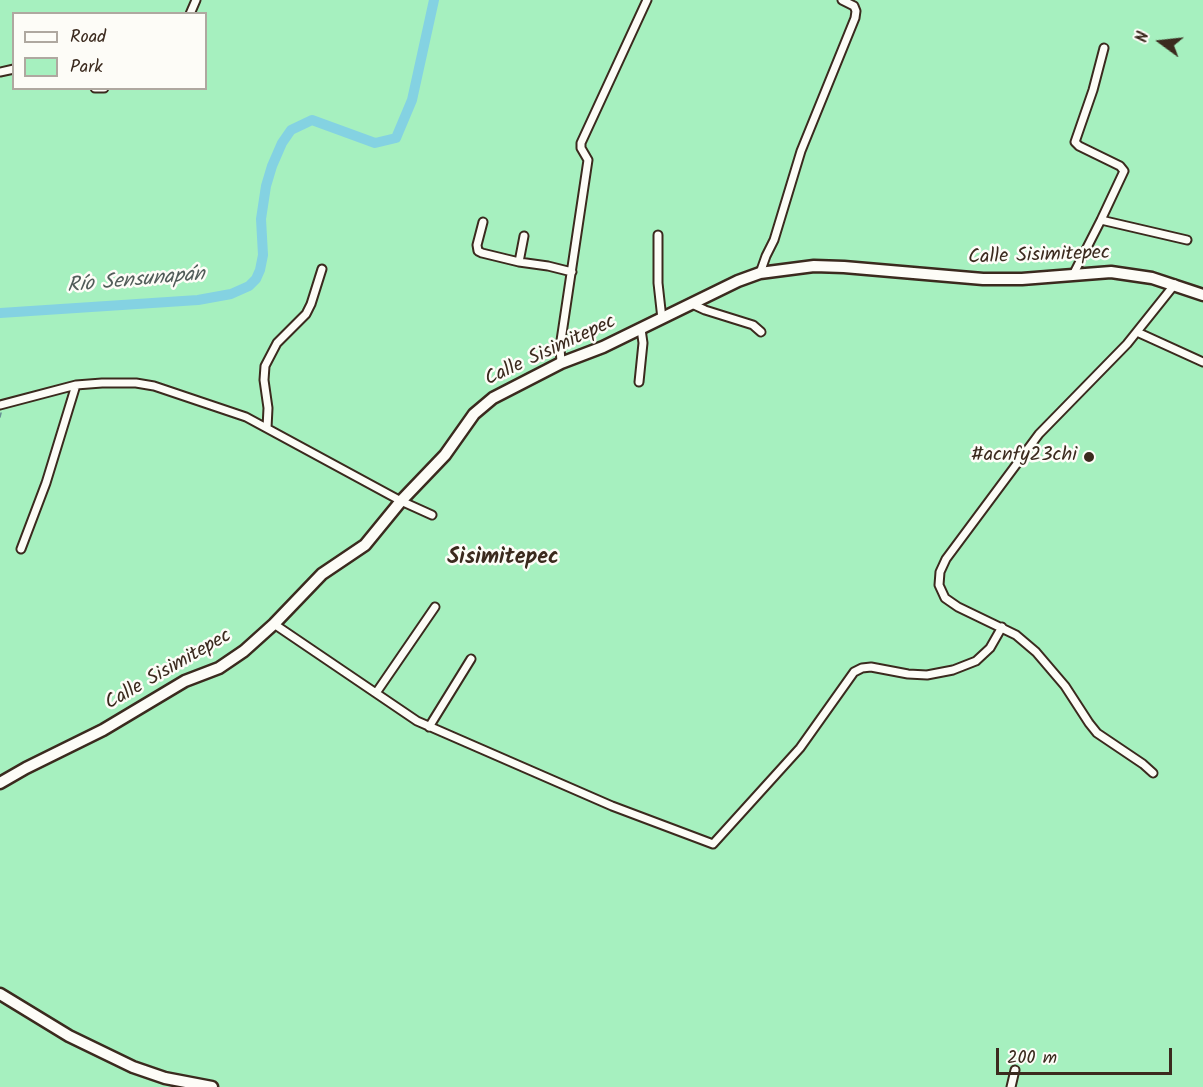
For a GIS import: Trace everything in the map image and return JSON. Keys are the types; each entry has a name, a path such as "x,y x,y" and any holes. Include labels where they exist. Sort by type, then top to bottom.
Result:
{"street":[{"path":"561,363 560,347 588,160 581,148 581,143 647,0"},
{"path":"760,273 774,240 801,152 855,18 854,6 842,0"},
{"path":"1073,275 1124,171 1120,166 1075,142 1104,48"},
{"path":"1101,220 1187,240"},
{"path":"483,222 477,245 478,250 519,262 572,272"},
{"path":"658,235 658,283 662,319"},
{"path":"519,262 524,236"},
{"name":"Calle Sisimitepec","path":"0,783 103,730 185,681 224,665 244,651 274,624 322,574 365,544 401,501 445,455 483,405 561,363 603,347 738,281 760,273 814,266 983,279 1112,272 1130,273 1175,284 1203,295"},
{"path":"267,428 268,408 264,380 266,366 277,343 306,314 322,268"},
{"path":"1152,773 1143,764 1097,733 1065,686 1036,652 1016,635 958,607 945,598 939,585 939,572 1039,434 1137,332 1175,284"},
{"path":"692,304 753,325 761,332"},
{"path":"639,382 643,343 641,329"},
{"path":"1137,332 1203,362"},
{"path":"0,405 76,385 102,382 136,383 154,387 229,411 267,428 401,501 432,515"},
{"path":"21,549 46,483 76,385"},
{"path":"376,693 435,608"},
{"path":"274,624 417,721 612,806 713,844 800,748 854,672 871,667 908,675 927,675 953,670 976,661 990,648 1002,627"},
{"path":"429,727 471,659"},
{"path":"0,994 69,1036 132,1067 165,1078 212,1087"},
{"path":"1011,1087 1015,1070"}],"green space":[{"path":"0,0 1203,0 1203,1087 0,1087"}],"waterway":[{"name":"Río Sensunapán","path":"0,313 198,300 231,294 249,286 256,279 260,270 263,255 261,219 266,186 282,143 291,130 312,120 375,143 396,138 412,100 434,0"},
{"path":"0,417 1,413"}],"place":[{"name":"#acnfy23chi","path":"1089,457"}],"district":[{"name":"Sisimitepec","path":"503,559"}]}
